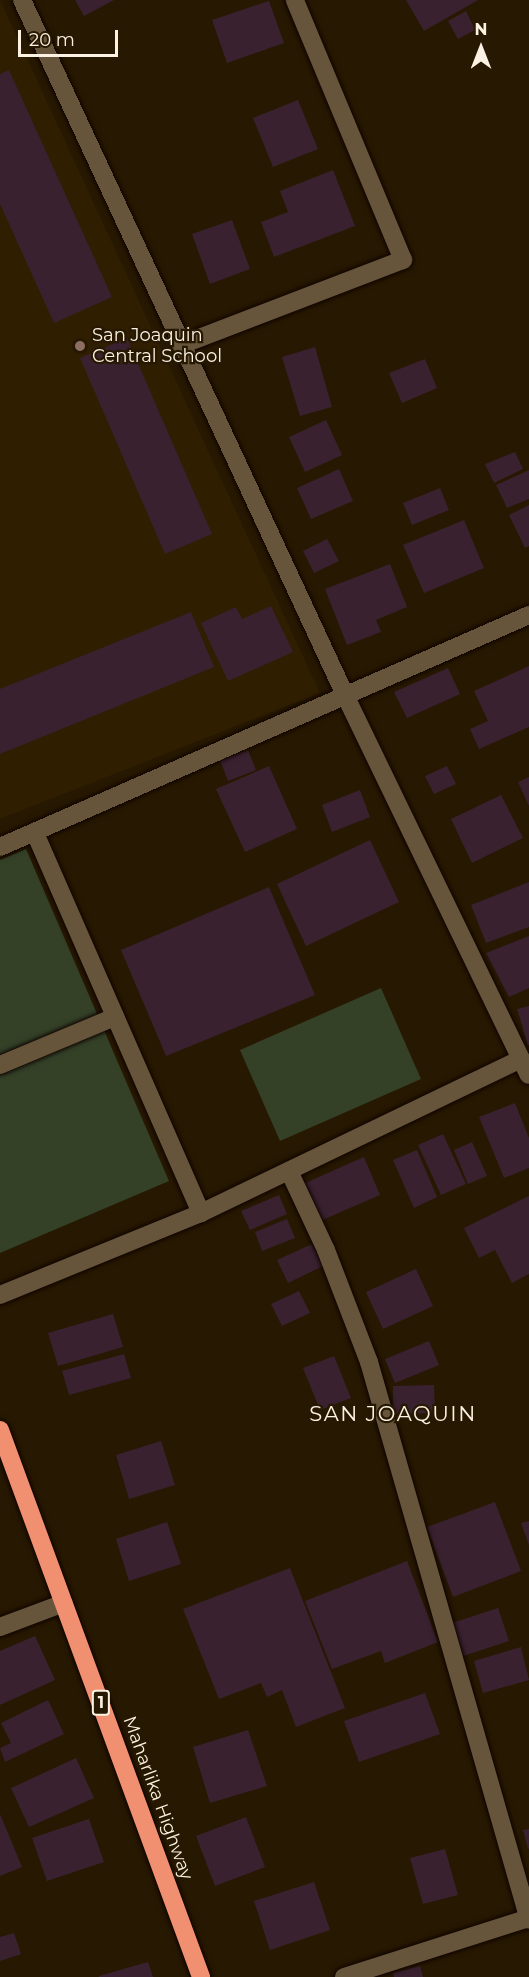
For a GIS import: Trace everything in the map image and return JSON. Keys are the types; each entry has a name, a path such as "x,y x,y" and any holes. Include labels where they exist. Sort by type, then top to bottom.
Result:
{"highway":[{"name":"Maharlika Highway","path":"0,1430 201,1977"}],"street":[{"path":"0,1295 201,1213 525,1067 345,695 22,0"},
{"path":"181,345 403,260 295,0"},
{"path":"0,845 35,833 529,615"},
{"path":"35,833 201,1213"},
{"path":"0,1065 115,1017"},
{"path":"289,1172 326,1250 369,1362 420,1531 529,1919 344,1977"},
{"path":"0,1627 64,1603"}],"shaded area":[{"name":"San Joaquin Central School","path":"0,0 320,693 0,819"}],"green space":[{"path":"26,849 169,1181 0,1253 0,860"},
{"path":"381,988 421,1079 280,1141 240,1050"}],"building":[{"path":"75,0 114,0 84,16"},
{"path":"406,0 478,0 424,31"},
{"path":"269,1 284,43 227,63 212,20"},
{"path":"466,11 475,30 458,39 448,21"},
{"path":"9,70 112,297 54,323 0,204 0,74"},
{"path":"298,100 318,149 273,167 253,118"},
{"path":"333,170 355,226 274,257 261,222 288,212 280,191"},
{"path":"232,220 250,269 210,284 192,234"},
{"path":"127,338 212,534 165,554 80,358"},
{"path":"315,347 332,407 300,416 282,357"},
{"path":"425,359 437,388 402,403 389,373"},
{"path":"326,420 342,455 305,472 289,437"},
{"path":"515,452 523,469 494,483 485,464"},
{"path":"339,469 353,501 311,519 297,488"},
{"path":"529,470 529,499 507,508 496,485"},
{"path":"440,488 449,510 412,525 403,503"},
{"path":"529,505 529,546 525,548 509,515"},
{"path":"464,520 484,568 424,593 403,545"},
{"path":"327,539 339,561 314,573 303,551"},
{"path":"390,564 407,607 376,620 381,632 347,645 325,589"},
{"path":"271,606 293,652 228,681 201,623 236,607 242,619"},
{"path":"191,612 214,667 0,754 0,689"},
{"path":"529,666 529,727 479,749 470,729 488,721 474,691"},
{"path":"448,668 460,694 407,718 394,692"},
{"path":"248,750 256,770 228,781 220,760"},
{"path":"269,766 297,829 245,852 216,789"},
{"path":"447,766 456,784 434,794 425,776"},
{"path":"529,777 529,806 518,782"},
{"path":"360,790 370,817 332,832 322,805"},
{"path":"501,795 523,838 472,863 451,819"},
{"path":"370,840 399,902 306,946 277,884"},
{"path":"529,882 529,927 486,943 471,905"},
{"path":"269,887 315,995 166,1056 121,950"},
{"path":"529,936 529,988 509,997 486,953"},
{"path":"529,1006 529,1045 528,1045 517,1009"},
{"path":"515,1103 529,1138 529,1168 504,1178 479,1117"},
{"path":"443,1134 466,1184 441,1195 418,1145"},
{"path":"472,1142 487,1176 468,1184 454,1150"},
{"path":"417,1150 437,1197 414,1208 393,1160"},
{"path":"364,1157 380,1195 320,1221 303,1184"},
{"path":"279,1195 287,1214 250,1230 241,1211"},
{"path":"529,1196 529,1274 512,1283 495,1250 479,1258 464,1228"},
{"path":"287,1219 295,1238 262,1251 255,1232"},
{"path":"312,1244 323,1266 288,1283 277,1260"},
{"path":"416,1269 433,1306 383,1329 366,1292"},
{"path":"299,1291 310,1313 282,1326 271,1304"},
{"path":"113,1314 123,1347 58,1366 48,1333"},
{"path":"429,1341 439,1365 395,1383 385,1359"},
{"path":"124,1354 131,1378 69,1395 62,1371"},
{"path":"334,1356 351,1398 320,1410 303,1368"},
{"path":"434,1385 435,1413 393,1414 393,1386"},
{"path":"161,1441 175,1485 129,1499 116,1455"},
{"path":"495,1502 521,1571 453,1597 427,1527"},
{"path":"529,1521 529,1545 521,1523"},
{"path":"167,1522 181,1564 129,1581 116,1539"},
{"path":"407,1561 438,1642 385,1663 381,1651 332,1669 305,1601"},
{"path":"290,1568 345,1708 296,1727 282,1690 267,1697 261,1683 219,1699 183,1609"},
{"path":"498,1608 509,1641 463,1656 452,1623"},
{"path":"35,1636 55,1680 0,1705 0,1651"},
{"path":"521,1647 529,1680 483,1693 474,1661"},
{"path":"425,1693 440,1734 359,1762 344,1721"},
{"path":"48,1700 64,1734 5,1762 0,1748 11,1743 1,1723"},
{"path":"248,1730 267,1786 210,1803 193,1747"},
{"path":"76,1758 94,1798 29,1827 11,1788"},
{"path":"0,1814 22,1867 0,1876"},
{"path":"246,1817 265,1867 215,1886 196,1836"},
{"path":"89,1819 104,1862 47,1881 32,1838"},
{"path":"529,1829 529,1848 528,1849 523,1830"},
{"path":"445,1849 458,1895 423,1904 410,1858"},
{"path":"314,1882 330,1930 270,1950 254,1901"},
{"path":"14,1933 21,1954 0,1961 0,1937"},
{"path":"148,1962 153,1977 99,1977 99,1976"},
{"path":"420,1966 423,1977 394,1977 393,1973"}],"place":[{"name":"San Joaquin Central School","path":"80,346"}],"district":[{"name":"SAN JOAQUIN","path":"393,1414"}]}
